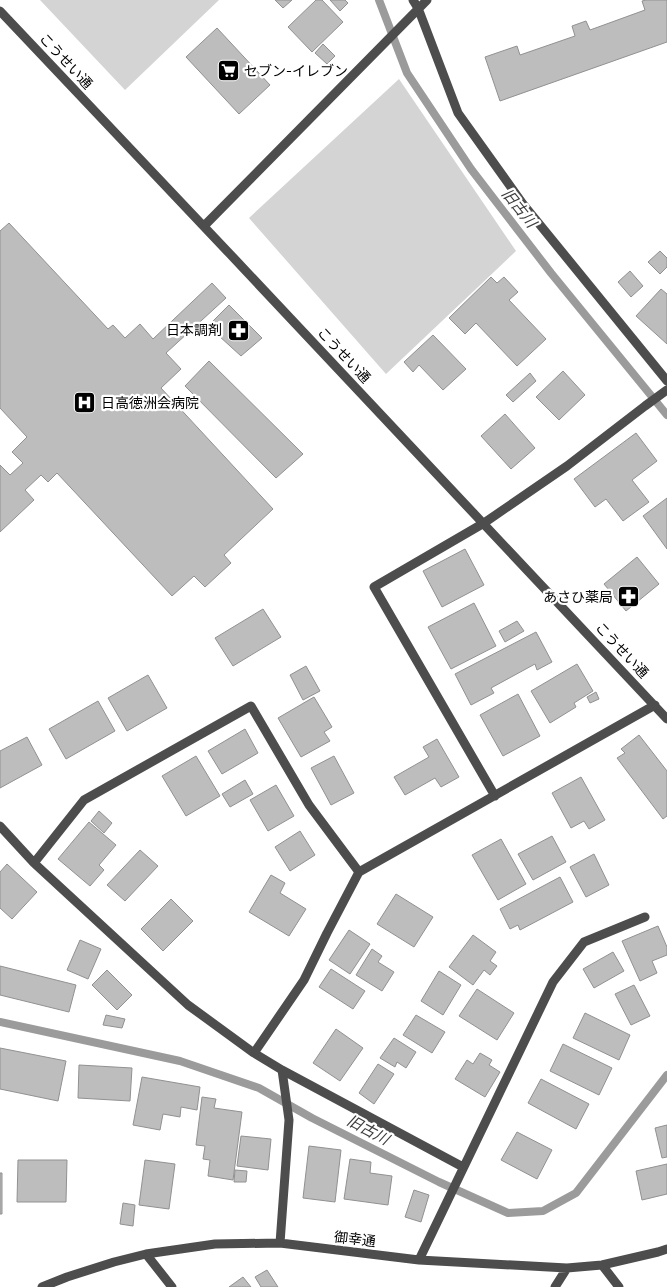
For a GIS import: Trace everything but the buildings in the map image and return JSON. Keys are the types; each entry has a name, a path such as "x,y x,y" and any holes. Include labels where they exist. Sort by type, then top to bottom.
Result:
{"street":[{"path":"413,0 418,8 458,113 523,204 667,381"},
{"path":"204,226 427,0"},
{"name":"こうせい通","path":"0,11 667,719"},
{"path":"495,796 374,587 484,523 567,466 665,392"},
{"path":"254,1053 304,980 359,872 655,705"},
{"path":"34,863 84,800 251,706 309,805 359,872"},
{"path":"0,826 34,863 188,1005 283,1075 462,1170"},
{"path":"419,1260 553,982 584,942 645,917"},
{"path":"280,1243 289,1120 283,1075"},
{"name":"御幸通","path":"42,1287 76,1274 146,1254 215,1244 280,1243 419,1260 567,1268 602,1265 667,1249"},
{"path":"146,1254 172,1287"},
{"path":"602,1265 619,1287"},
{"path":"555,1287 567,1268"}],"shaded area":[{"path":"40,0 219,0 125,90"},
{"path":"399,79 516,251 386,374 249,218"}],"waterway":[{"name":"旧古川","path":"379,0 407,73 471,169 551,273 667,415"},
{"name":"旧古川","path":"0,1022 180,1061 259,1088 312,1118 439,1182 508,1213 543,1211 576,1193 667,1075"}],"place":[{"name":"セブン-イレブン","path":"228,71"},
{"name":"日本調剤","path":"238,330"},
{"name":"日高徳洲会病院","path":"85,403"},
{"name":"あさひ薬局","path":"629,597"}]}
